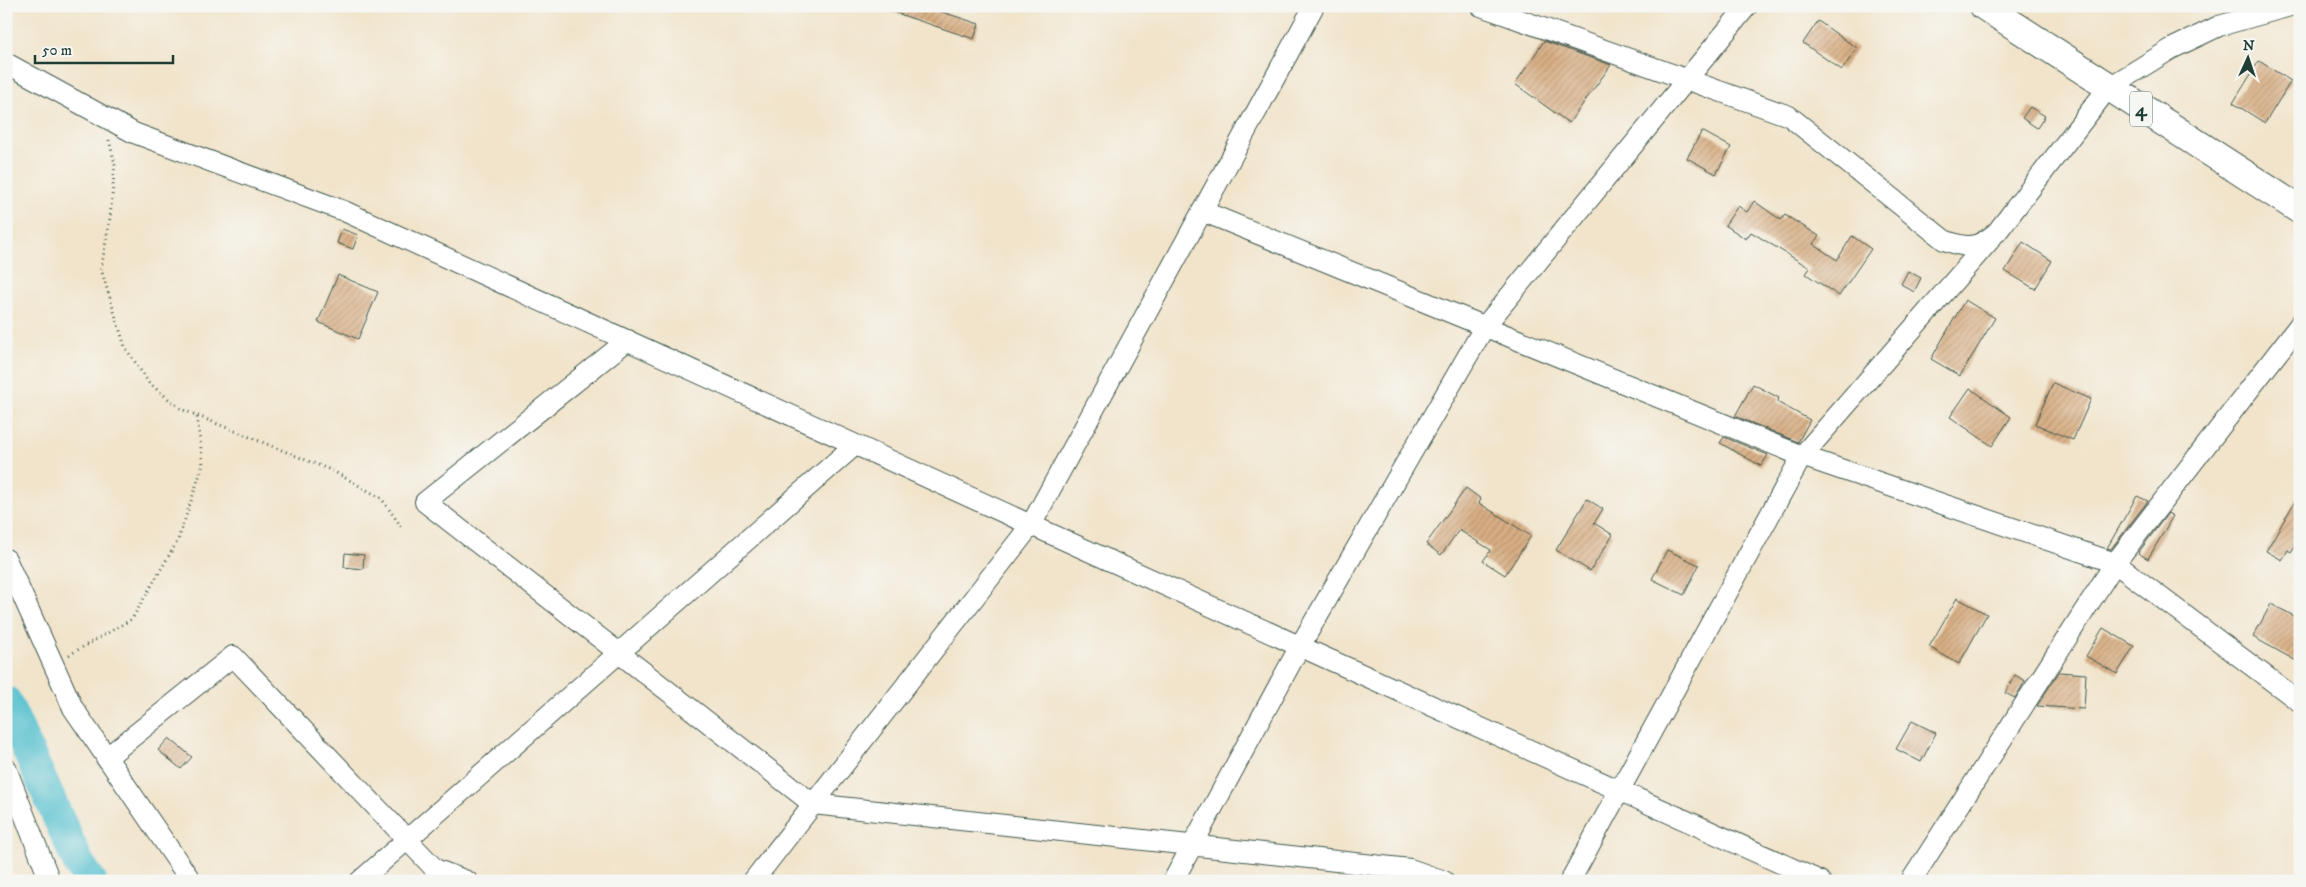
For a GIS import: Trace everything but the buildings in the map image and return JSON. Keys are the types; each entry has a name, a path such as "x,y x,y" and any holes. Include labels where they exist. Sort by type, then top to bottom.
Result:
{"highway":[{"name":"4","path":"1984,6 2108,88 2300,210"}],"street":[{"path":"752,881 1031,525 1314,6"},
{"path":"1481,6 1789,116 1944,240 1969,247 1981,244 1997,232"},
{"path":"1173,881 1300,646 1485,326 1747,6"},
{"path":"1570,881 1802,456 1997,232 2108,88 2171,49 2219,26 2290,6"},
{"path":"6,63 134,133 344,211 1031,525 1820,881"},
{"path":"1202,211 1802,456 2115,563 2300,702"},
{"path":"1912,881 2115,563 2300,324"},
{"path":"628,340 425,502 813,804 1410,869 1444,881"},
{"path":"360,881 855,445"},
{"path":"6,559 73,708 191,881"},
{"path":"106,758 232,656 435,869 467,881"},
{"path":"6,768 50,881"}],"path":[{"path":"102,116 115,164 110,218 101,269 124,347 149,383 181,409 332,471 373,493 381,498 404,529"},
{"path":"53,664 132,619 178,540 203,465 197,416"}],"waterway":[{"path":"6,702 79,864 91,881"}]}
